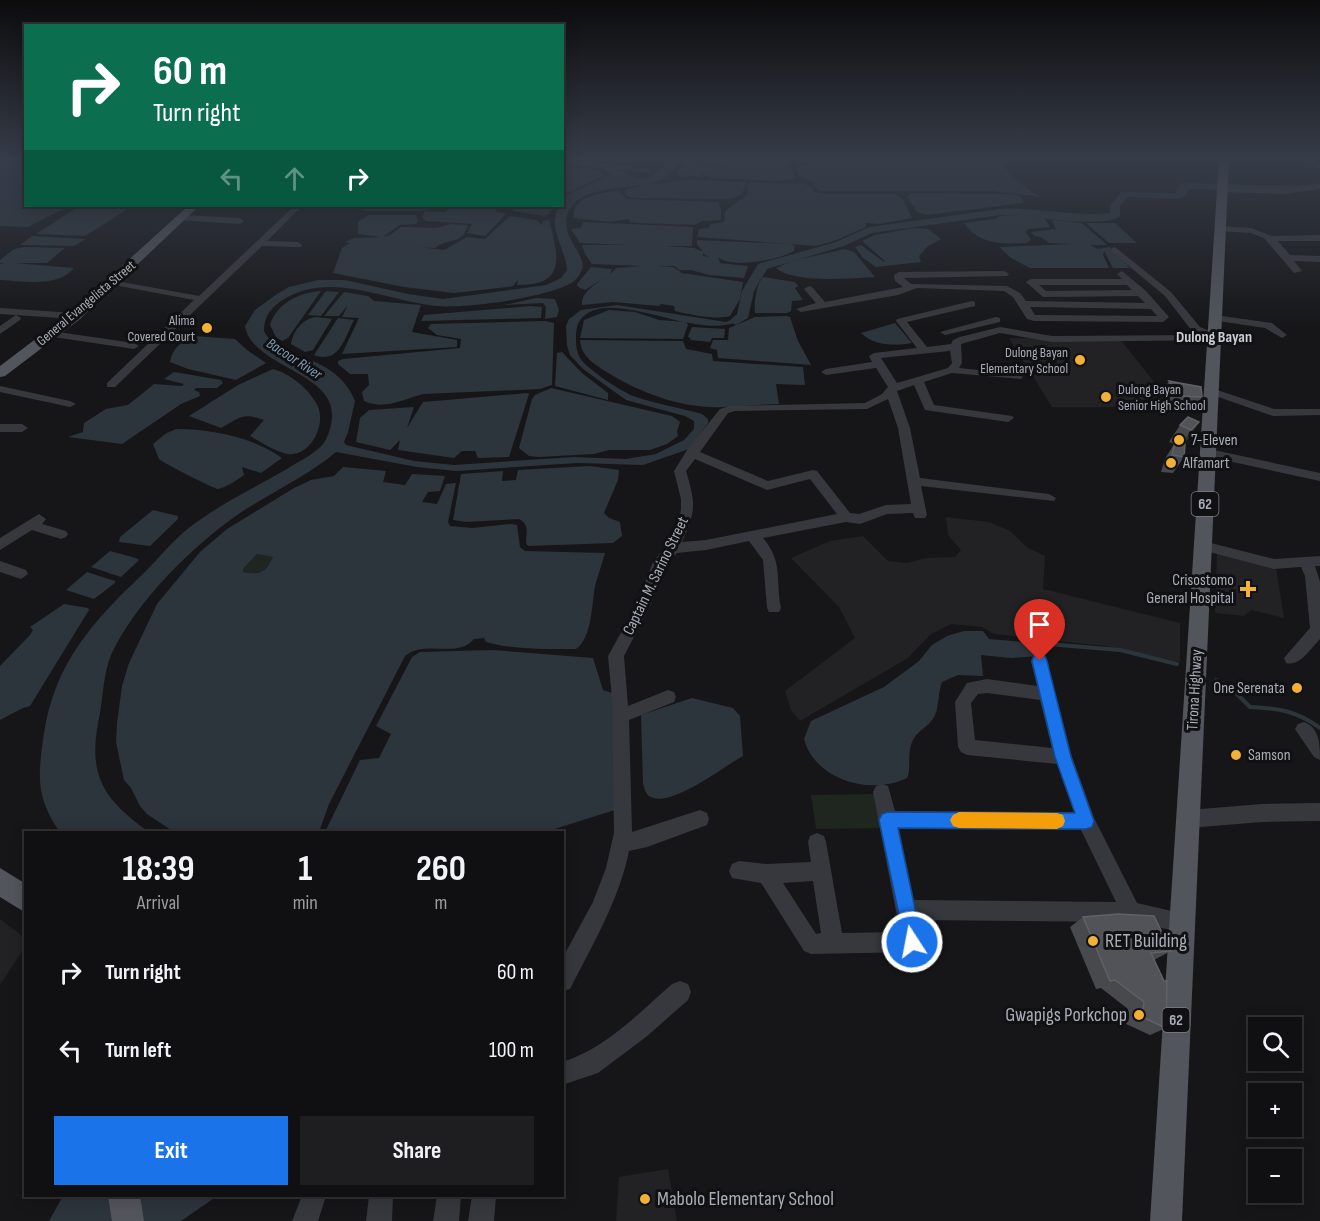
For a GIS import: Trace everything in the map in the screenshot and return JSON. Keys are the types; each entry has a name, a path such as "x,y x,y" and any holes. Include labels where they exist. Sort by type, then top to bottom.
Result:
{"main road":[{"name":"Tirona Highway","path":"1166,1221 1222,216"},
{"name":"General Evangelista Street","path":"0,373 75,316 182,218"},
{"path":"0,881 24,899"},
{"path":"124,1197 128,1221"}],"street":[{"path":"111,385 287,216"},
{"path":"182,218 240,221"},
{"path":"1221,229 1257,230 1274,238 1320,238"},
{"path":"1274,238 1297,271"},
{"path":"259,243 298,245"},
{"path":"1115,250 1168,294 1196,329 1214,337"},
{"path":"1287,258 1320,259"},
{"path":"910,287 900,281 899,275 999,274 1002,288"},
{"path":"801,309 898,292 910,287 1002,288 1014,292 1031,317 1159,320 1164,317 1122,274"},
{"path":"114,282 201,299"},
{"path":"1130,282 1031,282 1038,292 1043,294 1143,293"},
{"path":"889,284 898,292"},
{"path":"864,287 873,296"},
{"path":"837,288 848,300"},
{"path":"810,289 822,305"},
{"path":"924,350 901,321 972,304"},
{"path":"1024,304 1182,313"},
{"path":"0,311 75,316"},
{"path":"0,331 16,318"},
{"path":"1215,318 1270,326 1282,335"},
{"path":"945,332 996,321 1052,339 1214,337"},
{"path":"996,321 957,342 955,347 957,363 952,370 1017,377"},
{"path":"51,334 134,346"},
{"path":"673,548 706,545 846,517 861,519 886,510 920,512 912,481 904,428 893,389 874,356 955,347"},
{"path":"826,372 878,364"},
{"name":"Captain M. Sarino Street","path":"564,977 601,908 616,868 623,833 621,716 616,656 644,604 660,562 673,548 688,510 688,499 680,471 718,417 728,410 862,407 872,405 893,389 918,379 952,370"},
{"path":"918,379 929,408 1008,418"},
{"path":"0,389 70,404"},
{"path":"1212,391 1274,413 1320,412"},
{"path":"970,413 974,427"},
{"path":"0,428 22,428"},
{"path":"692,453 767,486 813,474 846,517"},
{"path":"1209,453 1320,477"},
{"path":"912,481 1050,498"},
{"path":"0,544 35,522 61,534"},
{"path":"752,535 768,556 771,568 770,595 774,608"},
{"path":"1203,546 1274,564 1313,562 1312,576 1318,628 1317,632 1292,658"},
{"path":"0,566 21,574"},
{"path":"1040,661 1063,757 1086,821 1131,912"},
{"path":"1047,694 987,686 973,688 963,702 967,747 1063,757"},
{"path":"621,716 668,697"},
{"path":"1304,729 1320,752"},
{"path":"766,874 811,944 912,942 882,792"},
{"path":"1189,819 1262,813 1320,812"},
{"path":"621,843 647,838 700,819"},
{"path":"888,820 1086,821"},
{"path":"817,842 833,944"},
{"path":"740,871 766,874 822,871"},
{"path":"906,910 1131,912 1182,922"},
{"path":"564,1073 590,1065 638,1029 680,992"},
{"path":"305,1221 314,1197"},
{"path":"380,1221 381,1197"},
{"path":"446,1221 449,1197"},
{"path":"481,1221 484,1197"}],"shaded area":[{"name":"Dulong Bayan Elementary School","path":"1009,338 1120,339 1174,407 1052,407"},
{"path":"946,517 989,522 1010,531 1028,548 1045,556 1043,589 1180,623 1180,662 1105,646 994,634 982,627 951,624 931,634 908,658 800,721 791,710 785,691 855,638 839,607 791,558 830,541 863,536 888,561 907,563 927,558 955,557 961,550 948,535"},
{"name":"Crisostomo General Hospital","path":"1217,553 1276,568 1284,618 1251,610 1244,616 1215,613"},
{"path":"257,554 274,557 262,571 243,572 243,569"},
{"path":"874,794 881,828 816,829 811,795"},
{"path":"0,919 20,934 24,939 24,949 0,985"},
{"name":"Mabolo Elementary School","path":"668,1169 677,1221 616,1221 619,1177"}],"water":[{"path":"0,216 49,216 28,227 0,226"},
{"path":"64,216 116,216 85,236 36,234"},
{"path":"367,216 416,216 418,221 416,224 399,225 383,237 401,227 436,228 451,224 468,225 459,238 435,248 420,247 444,250 467,237 485,239 510,216 536,220 542,225 543,221 549,220 555,245 556,266 545,280 533,284 517,285 518,280 513,286 454,293 404,287 333,273 342,248 350,243 345,242 354,238 381,237 358,234 358,222"},
{"path":"504,216 485,236 467,233 472,224 426,221 422,217"},
{"name":"Bacoor River","path":"556,216 567,216 567,229 583,267 573,282 562,287 507,301 467,306 437,306 358,290 338,287 318,288 299,292 277,304 266,317 264,331 271,341 281,348 322,365 346,385 355,401 344,442 346,445 414,461 454,465 573,457 626,459 656,454 684,440 694,429 694,421 685,416 626,400 583,369 570,355 567,346 566,326 569,319 581,310 617,305 726,322 738,317 744,298 750,299 744,318 727,325 683,322 614,308 595,310 581,319 578,324 576,347 578,354 584,363 597,374 630,395 702,414 708,419 708,423 689,449 643,465 577,463 456,471 417,467 336,452 302,476 243,511 187,556 135,614 111,655 105,676 96,734 97,768 101,782 109,795 119,807 148,831 59,831 42,796 40,761 49,708 67,664 80,644 109,607 184,532 225,504 312,454 324,443 328,434 332,417 329,402 321,390 308,379 262,351 251,340 245,326 255,310 289,287 318,280 345,280 443,299 546,285 561,278 567,270 555,222"},
{"path":"574,216 721,216 721,220 702,221 695,225 637,223 630,222 628,219 610,222 574,218"},
{"path":"725,216 911,216 912,218 880,224 866,223 866,227 816,246 697,237 699,229 724,222"},
{"path":"1000,216 1037,216 1045,219 1050,227 1028,229 1026,232 1031,240 1027,243 1000,243 977,236 964,223 995,219"},
{"path":"1052,221 1082,223 1107,245 1090,245 1098,249 1110,247 1130,268 1113,268 1104,251 1103,255 1109,268 1030,268 1011,258 999,247 1072,244 1049,243 1041,237 1034,236 1031,232 1056,229"},
{"path":"583,222 693,227 692,246 665,246 694,248 703,252 697,240 795,246 794,251 787,254 756,262 725,261 718,257 720,263 748,266 744,278 679,270 674,266 657,266 673,267 682,273 743,282 740,299 730,316 695,315 675,311 674,306 661,304 659,306 613,302 582,305 586,293 604,278 585,290 578,287 577,284 591,267 612,269 610,274 616,268 642,266 592,264 582,245 628,245 580,243 571,229 581,228"},
{"path":"1086,223 1115,223 1137,243 1109,243"},
{"path":"914,228 928,229 941,239 928,246 919,256 921,262 876,267 863,258 855,247 861,245 884,262 862,241 875,235"},
{"path":"32,236 86,239 74,246 20,245"},
{"path":"24,247 65,248 47,263 15,263 74,268 67,274 50,281 0,280 0,264 5,263 0,263 0,260 14,249"},
{"path":"845,249 854,252 875,277 809,278 785,273 776,268 792,261"},
{"path":"763,277 795,282 798,286 795,288 803,300 792,301 791,311 787,313 755,313 756,294"},
{"path":"321,291 288,338 282,341 276,337 270,325 283,305 305,294"},
{"path":"326,291 339,292 321,316 308,315"},
{"path":"344,292 368,296 374,301 421,305 412,332 457,340 457,347 342,354 359,318 342,317 348,305 339,316 324,316"},
{"path":"536,298 555,299 559,310 557,317 545,319 546,307 543,303 504,305"},
{"path":"542,307 541,318 421,321 424,315"},
{"path":"609,310 635,312 659,320 686,322 688,325 683,339 580,338 584,320"},
{"path":"317,317 332,319 313,350 305,352 291,344 299,326"},
{"path":"755,317 790,317 798,341 811,365 718,358 717,350 710,348 713,340 728,340 729,328"},
{"path":"338,318 354,320 340,348 330,356 314,355"},
{"path":"545,321 554,323 552,385 540,389 424,394 380,405 364,401 362,392 369,385 368,374 350,374 338,364 338,361 343,359 460,348 461,339 437,335 428,328 431,324"},
{"path":"895,323 912,343 898,345 878,343 861,333"},
{"path":"692,327 725,329 724,338 712,338 710,342 691,340 688,336"},
{"path":"195,336 235,339 266,363 236,380 188,369 170,362 178,346"},
{"path":"580,340 683,341 686,349 712,354 713,361 803,367 805,385 776,384 779,404 708,407 677,402 647,393 605,371 585,355"},
{"path":"562,352 582,373 608,393 608,400 555,386 557,353"},
{"path":"273,369 292,378 303,387 313,397 319,410 319,428 316,436 304,450 297,453 283,453 250,436 264,420 251,416 241,417 221,428 189,416 238,385"},
{"path":"174,372 221,380 223,383 217,388 196,388 194,390 199,392 200,396 181,404 122,444 68,437 83,432 84,423 106,409 128,405 154,384 182,386 184,384 164,379"},
{"path":"551,388 672,416 680,422 678,436 667,444 650,450 609,450 594,454 529,456 519,448 532,399 535,395"},
{"path":"529,394 509,457 478,458 475,451 462,451 454,458 398,450 400,440 390,450 356,442 360,418 369,410 414,407 407,428 423,402"},
{"path":"176,429 231,436 258,445 282,458 261,473 242,467 244,475 218,489 159,459 153,444 165,434"},
{"path":"590,466 619,470 618,480 604,513 609,518 620,522 622,536 613,543 528,546 526,526 519,519 466,522 453,520 461,474 503,471 502,481 516,480 518,470"},
{"path":"343,467 386,471 383,482 405,485 412,474 445,476 440,491 428,492 422,502 437,504 446,484 456,483 448,522 450,526 472,528 517,525 520,547 525,551 605,553 595,586 585,637 576,649 508,646 486,642 484,638 474,639 459,648 422,649 405,656 329,804 319,831 172,831 147,814 124,780 116,742 122,686 129,663 157,604 200,552 227,529 311,480 334,476","holes":["257,554 273,557 268,567 261,572 243,572 243,569"]},
{"path":"153,510 178,516 178,519 150,546 119,542 120,537"},
{"path":"110,551 139,560 121,577 91,567"},
{"path":"87,572 115,581 115,583 94,599 66,590"},
{"path":"64,604 89,610 30,706 0,720 0,666 30,635 33,630 30,627"},
{"path":"964,631 983,631 989,639 1035,643 1038,656 1011,658 981,655 983,676 958,675 942,682 935,715 912,742 907,778 877,785 861,784 846,781 820,765 810,753 804,739 811,721 884,687 919,661 932,645 947,636"},
{"path":"493,650 593,658 603,690 612,693 618,809 548,831 325,831 360,760 379,758 391,734 376,726 412,657 420,652"},
{"path":"692,698 733,708 740,716 743,756 683,792 658,799 649,796 643,783 641,715"},
{"path":"62,1197 216,1197 181,1221 49,1221"}],"building":[{"path":"1169,381 1201,387 1202,397 1179,396"},
{"path":"1188,417 1199,422 1191,430 1180,425"},
{"path":"1175,442 1185,444 1184,457 1172,455"},
{"path":"1118,914 1154,916 1171,951 1151,953 1164,981 1167,981 1166,1028 1142,1017 1144,1002 1115,980 1110,981 1083,917"}],"waterway":[{"path":"736,321 743,315 748,291 762,267 840,244 869,230 971,216"},
{"path":"1059,216 1083,219 1115,216"},
{"path":"1035,643 1120,650 1177,664"},
{"path":"1216,680 1232,689 1250,707 1287,712 1320,728"}],"slow traffic":[{"path":"959,820 1057,821"}],"place":[{"name":"Alima Covered Court","path":"207,328"},
{"name":"Dulong Bayan Elementary School","path":"1080,360"},
{"name":"Dulong Bayan Senior High School","path":"1106,397"},
{"name":"7-Eleven","path":"1179,440"},
{"name":"Alfamart","path":"1171,463"},
{"name":"Crisostomo General Hospital","path":"1248,589"},
{"name":"One Serenata","path":"1297,688"},
{"name":"Samson","path":"1236,755"},
{"name":"RET Building","path":"1093,941"},
{"name":"Gwapigs Porkchop","path":"1139,1015"},
{"name":"Mabolo Elementary School","path":"645,1199"}],"district":[{"name":"Dulong Bayan","path":"1214,337"}],"route":[{"path":"912,942 888,820 1086,821 1063,757 1040,661"}]}
